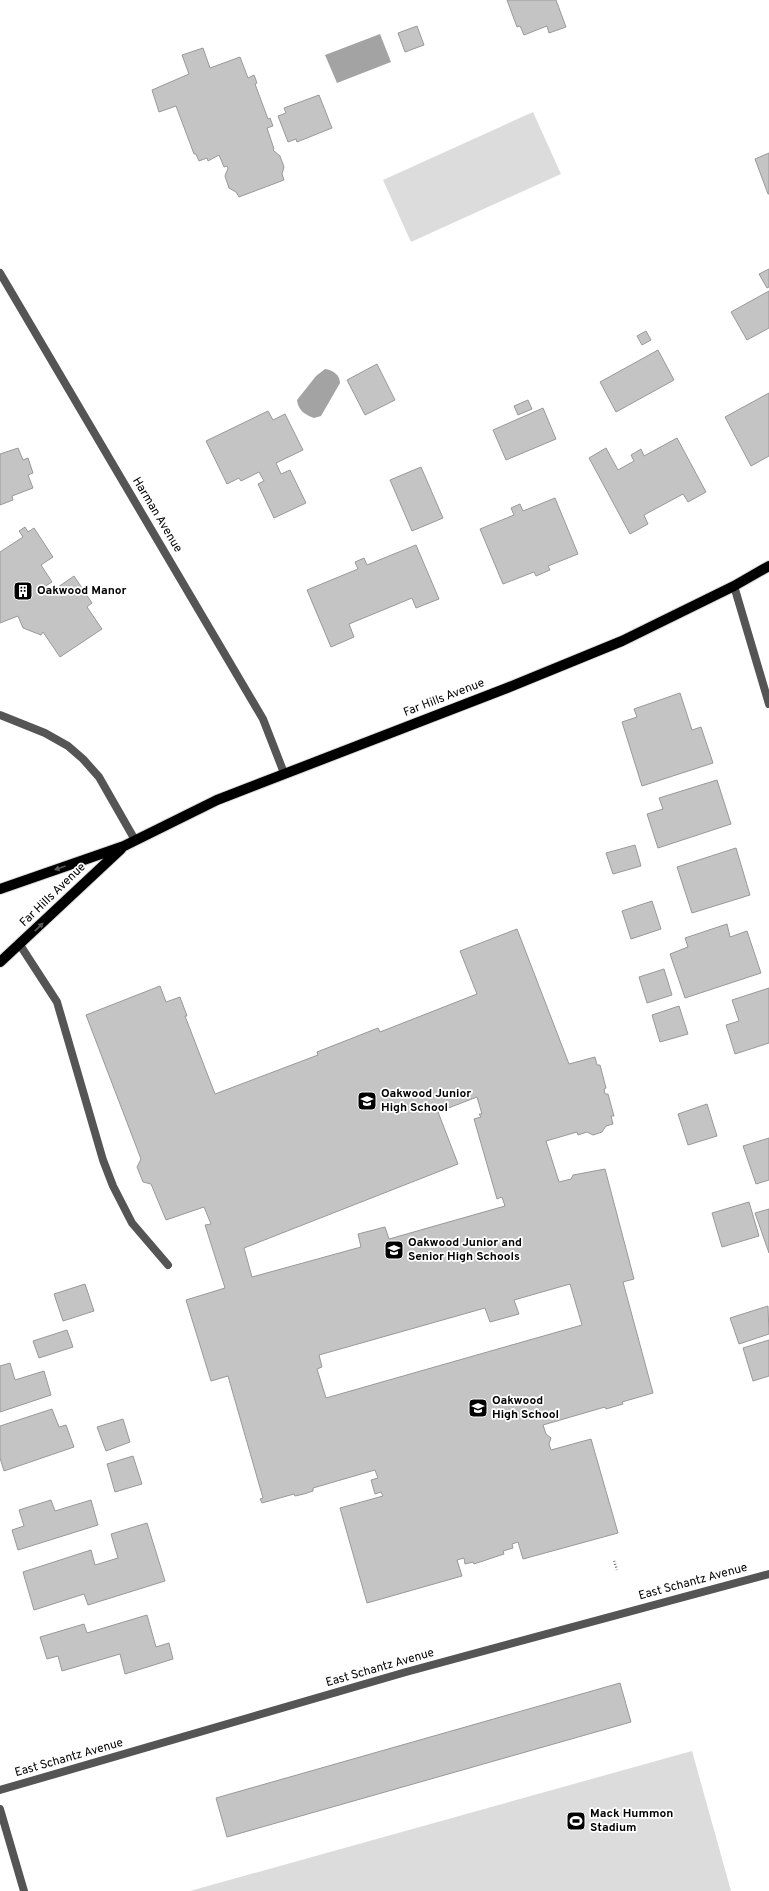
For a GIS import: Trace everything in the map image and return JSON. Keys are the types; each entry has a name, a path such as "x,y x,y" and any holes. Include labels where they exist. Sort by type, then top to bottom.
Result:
{"main road":[{"name":"Far Hills Avenue","path":"0,889 124,846 217,800 507,688 622,641 734,586 769,566"},
{"name":"Far Hills Avenue","path":"0,962 20,945 124,846"}],"street":[{"name":"Harman Avenue","path":"0,273 263,719 284,773"},
{"path":"734,586 769,704"},
{"path":"0,714 68,746 83,759 99,777 135,840"},
{"path":"20,945 57,1002 103,1160 113,1186 132,1224 168,1265"},
{"name":"East Schantz Avenue","path":"0,1790 406,1672 769,1574"},
{"path":"0,1809 24,1891"}],"path":[{"path":"614,1561 616,1570"}],"shaded area":[{"path":"380,34 391,62 337,83 325,55"},
{"path":"533,112 561,174 411,242 383,180"},
{"path":"325,369 336,373 340,383 321,416 314,418 302,412 297,400 316,376"},
{"name":"Mack Hummon Stadium","path":"692,1751 731,1891 190,1891"}],"building":[{"path":"507,0 556,0 566,27 549,33 547,26 524,35 520,26 517,27"},
{"path":"417,26 424,45 405,52 398,33"},
{"path":"203,48 210,68 240,57 248,78 254,75 257,83 255,84 268,119 270,118 273,126 267,128 274,149 273,150 280,156 284,167 282,174 284,180 239,197 236,192 229,188 225,176 228,168 227,166 224,167 219,155 208,161 207,158 199,161 196,154 194,154 176,106 159,112 152,90 189,74 182,55"},
{"path":"319,95 332,128 297,142 296,139 288,142 278,116 286,113 284,108"},
{"path":"769,153 769,194 768,194 755,159"},
{"path":"769,269 769,287 767,288 759,274"},
{"path":"769,291 769,328 747,340 731,312"},
{"path":"646,331 651,340 642,345 637,336"},
{"path":"658,350 674,380 616,412 600,382"},
{"path":"377,364 395,400 365,415 347,380"},
{"path":"769,393 769,456 751,466 725,417"},
{"path":"528,400 532,409 518,415 514,406"},
{"path":"543,408 556,439 506,460 493,430"},
{"path":"268,411 273,420 285,414 303,450 276,463 281,474 290,470 306,503 274,518 258,484 264,481 259,472 241,481 239,478 227,484 206,441"},
{"path":"677,438 706,492 688,502 683,494 644,515 648,524 630,534 589,458 606,448 618,470 634,461 631,455 641,449 644,456"},
{"path":"18,448 23,460 28,458 33,473 28,475 33,488 12,496 13,500 0,505 0,454"},
{"path":"421,467 443,518 412,531 390,480"},
{"path":"555,498 578,554 548,566 550,570 536,576 534,572 503,584 480,529 514,515 511,508 520,504 523,511"},
{"name":"Oakwood Manor","path":"25,527 28,532 34,528 53,557 41,565 52,582 44,587 48,594 74,576 92,603 87,607 102,629 60,657 43,632 41,635 23,628 18,616 0,623 0,552 23,537 19,531"},
{"path":"416,545 439,599 416,608 412,598 349,624 354,637 331,647 307,590 358,569 355,562 364,558 367,565"},
{"path":"680,693 692,730 701,727 713,763 642,786 622,722 637,717 634,709"},
{"path":"717,780 731,824 658,848 647,814 663,809 659,798"},
{"path":"635,845 641,866 613,874 606,853"},
{"path":"736,848 750,895 692,913 677,867"},
{"path":"652,901 661,929 631,939 622,911"},
{"path":"727,924 730,937 747,931 761,973 685,998 670,954 688,947 685,938"},
{"path":"517,929 569,1064 595,1057 597,1065 600,1065 606,1088 604,1089 605,1094 608,1094 614,1116 611,1116 613,1124 606,1126 602,1132 593,1135 587,1132 578,1135 577,1132 546,1141 559,1182 571,1179 573,1175 605,1169 634,1279 623,1282 653,1393 622,1402 623,1404 606,1409 605,1407 543,1425 546,1434 551,1438 549,1444 551,1450 591,1439 618,1533 523,1559 518,1542 512,1544 513,1548 503,1551 504,1554 474,1564 473,1562 465,1564 464,1558 457,1560 462,1576 367,1603 340,1508 383,1496 381,1492 375,1494 371,1480 378,1478 375,1470 313,1488 313,1491 304,1494 295,1496 294,1494 262,1503 260,1499 263,1498 228,1376 211,1381 186,1300 225,1288 205,1225 211,1224 204,1207 166,1220 151,1184 143,1182 137,1167 141,1159 86,1015 160,986 166,1002 180,997 187,1016 185,1016 215,1094 318,1055 317,1052 378,1028 380,1032 477,994 460,951","holes":["477,1097 482,1114 479,1114 481,1117 474,1119 497,1199 502,1197 505,1206 389,1239 385,1227 358,1234 361,1247 252,1277 244,1248 458,1164 438,1112","570,1284 582,1325 326,1398 317,1369 322,1367 319,1355 485,1308 490,1322 519,1314 514,1300"]},
{"path":"664,969 672,995 647,1003 639,977"},
{"path":"769,988 769,1043 735,1054 726,1025 739,1021 732,1000"},
{"path":"679,1006 688,1034 660,1042 652,1015"},
{"path":"707,1104 717,1136 688,1145 678,1114"},
{"path":"769,1138 769,1180 756,1184 743,1146"},
{"path":"749,1202 759,1236 722,1247 712,1213"},
{"path":"769,1209 769,1253 755,1213"},
{"path":"85,1284 94,1311 63,1321 54,1294"},
{"path":"768,1306 769,1334 739,1344 730,1318"},
{"path":"67,1330 73,1347 39,1358 33,1341"},
{"path":"769,1340 769,1376 753,1381 743,1348"},
{"path":"10,1363 15,1380 44,1371 51,1395 0,1412 0,1366"},
{"path":"52,1409 59,1427 66,1425 74,1447 4,1471 0,1458 0,1426"},
{"path":"123,1419 130,1442 106,1451 97,1427"},
{"path":"133,1456 142,1484 115,1492 107,1464"},
{"path":"51,1500 55,1511 91,1500 98,1525 18,1550 12,1530 24,1526 19,1510"},
{"path":"147,1523 165,1581 88,1605 84,1594 34,1610 23,1572 91,1550 95,1565 118,1558 111,1534"},
{"path":"147,1615 156,1647 169,1643 173,1659 125,1674 120,1654 62,1671 58,1656 47,1659 40,1637 84,1624 87,1633"},
{"path":"620,1683 631,1722 227,1837 216,1798"}],"place":[{"name":"Oakwood Manor","path":"23,591"},
{"name":"Oakwood Junior High School","path":"367,1101"},
{"name":"Oakwood Junior and Senior High Schools","path":"394,1250"},
{"name":"Oakwood High School","path":"478,1408"},
{"name":"Mack Hummon Stadium","path":"576,1821"}]}
